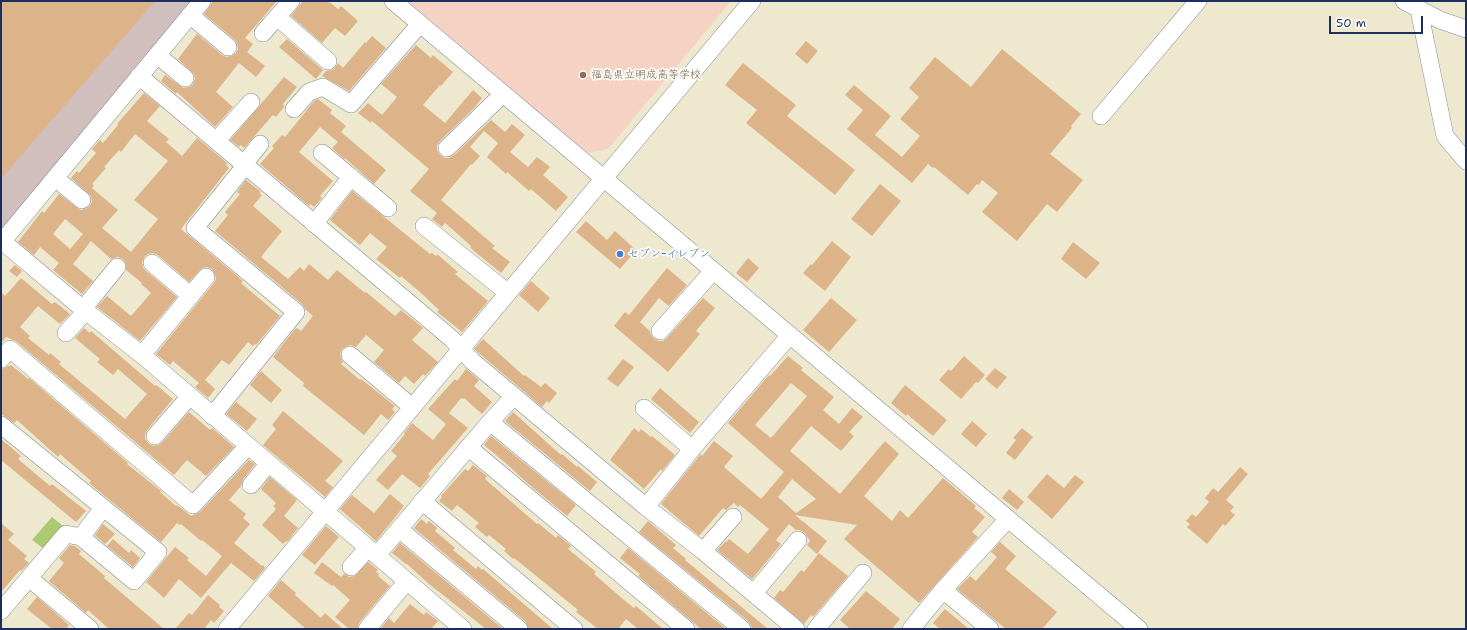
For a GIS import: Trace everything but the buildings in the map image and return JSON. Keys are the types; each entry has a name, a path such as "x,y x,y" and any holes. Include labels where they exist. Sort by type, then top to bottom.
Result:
{"street":[{"path":"202,1 2,242 142,355 407,581 453,626"},
{"path":"263,33 292,1"},
{"path":"393,1 1139,629"},
{"path":"226,629 752,1"},
{"path":"1101,116 1198,1"},
{"path":"1404,1 1440,20 1466,30"},
{"path":"1420,10 1444,136 1466,160"},
{"path":"190,15 228,47"},
{"path":"277,18 328,61"},
{"path":"294,109 309,92 323,87 351,104 420,24"},
{"path":"157,55 185,78"},
{"path":"139,76 244,166 452,339 472,361 646,507 754,593 789,627"},
{"path":"447,148 503,94"},
{"path":"216,141 251,102"},
{"path":"212,416 296,312 195,228 260,144"},
{"path":"322,153 388,208"},
{"path":"314,224 351,177"},
{"path":"55,178 82,200"},
{"path":"424,226 507,292"},
{"path":"152,263 191,296"},
{"path":"66,334 117,267"},
{"path":"660,331 713,271"},
{"path":"142,355 206,277"},
{"path":"646,507 692,449 790,334"},
{"path":"1,359 10,349 193,505 248,446"},
{"path":"350,355 412,407"},
{"path":"156,436 190,396"},
{"path":"351,567 372,552 399,528 514,396"},
{"path":"644,408 692,449"},
{"path":"490,422 742,629"},
{"path":"1,425 158,552 134,581 81,537 66,534 1,611"},
{"path":"468,447 686,629"},
{"path":"251,485 268,464"},
{"path":"422,501 574,629"},
{"path":"81,537 103,508"},
{"path":"703,551 732,517"},
{"path":"911,629 943,590 1008,519"},
{"path":"399,528 519,629"},
{"path":"754,593 798,540"},
{"path":"816,629 863,573"},
{"path":"29,578 90,629"},
{"path":"367,629 407,581"},
{"path":"943,590 990,629"}],"shaded area":[{"path":"1,1 194,1 1,231"},
{"name":"福島県立明成高等学校","path":"407,1 731,1 608,149 587,153"}],"green space":[{"path":"52,517 63,526 64,531 47,551 32,540"}],"place":[{"name":"福島県立明成高等学校","path":"583,75"},
{"name":"セブン-イレブン","path":"620,254"}]}
